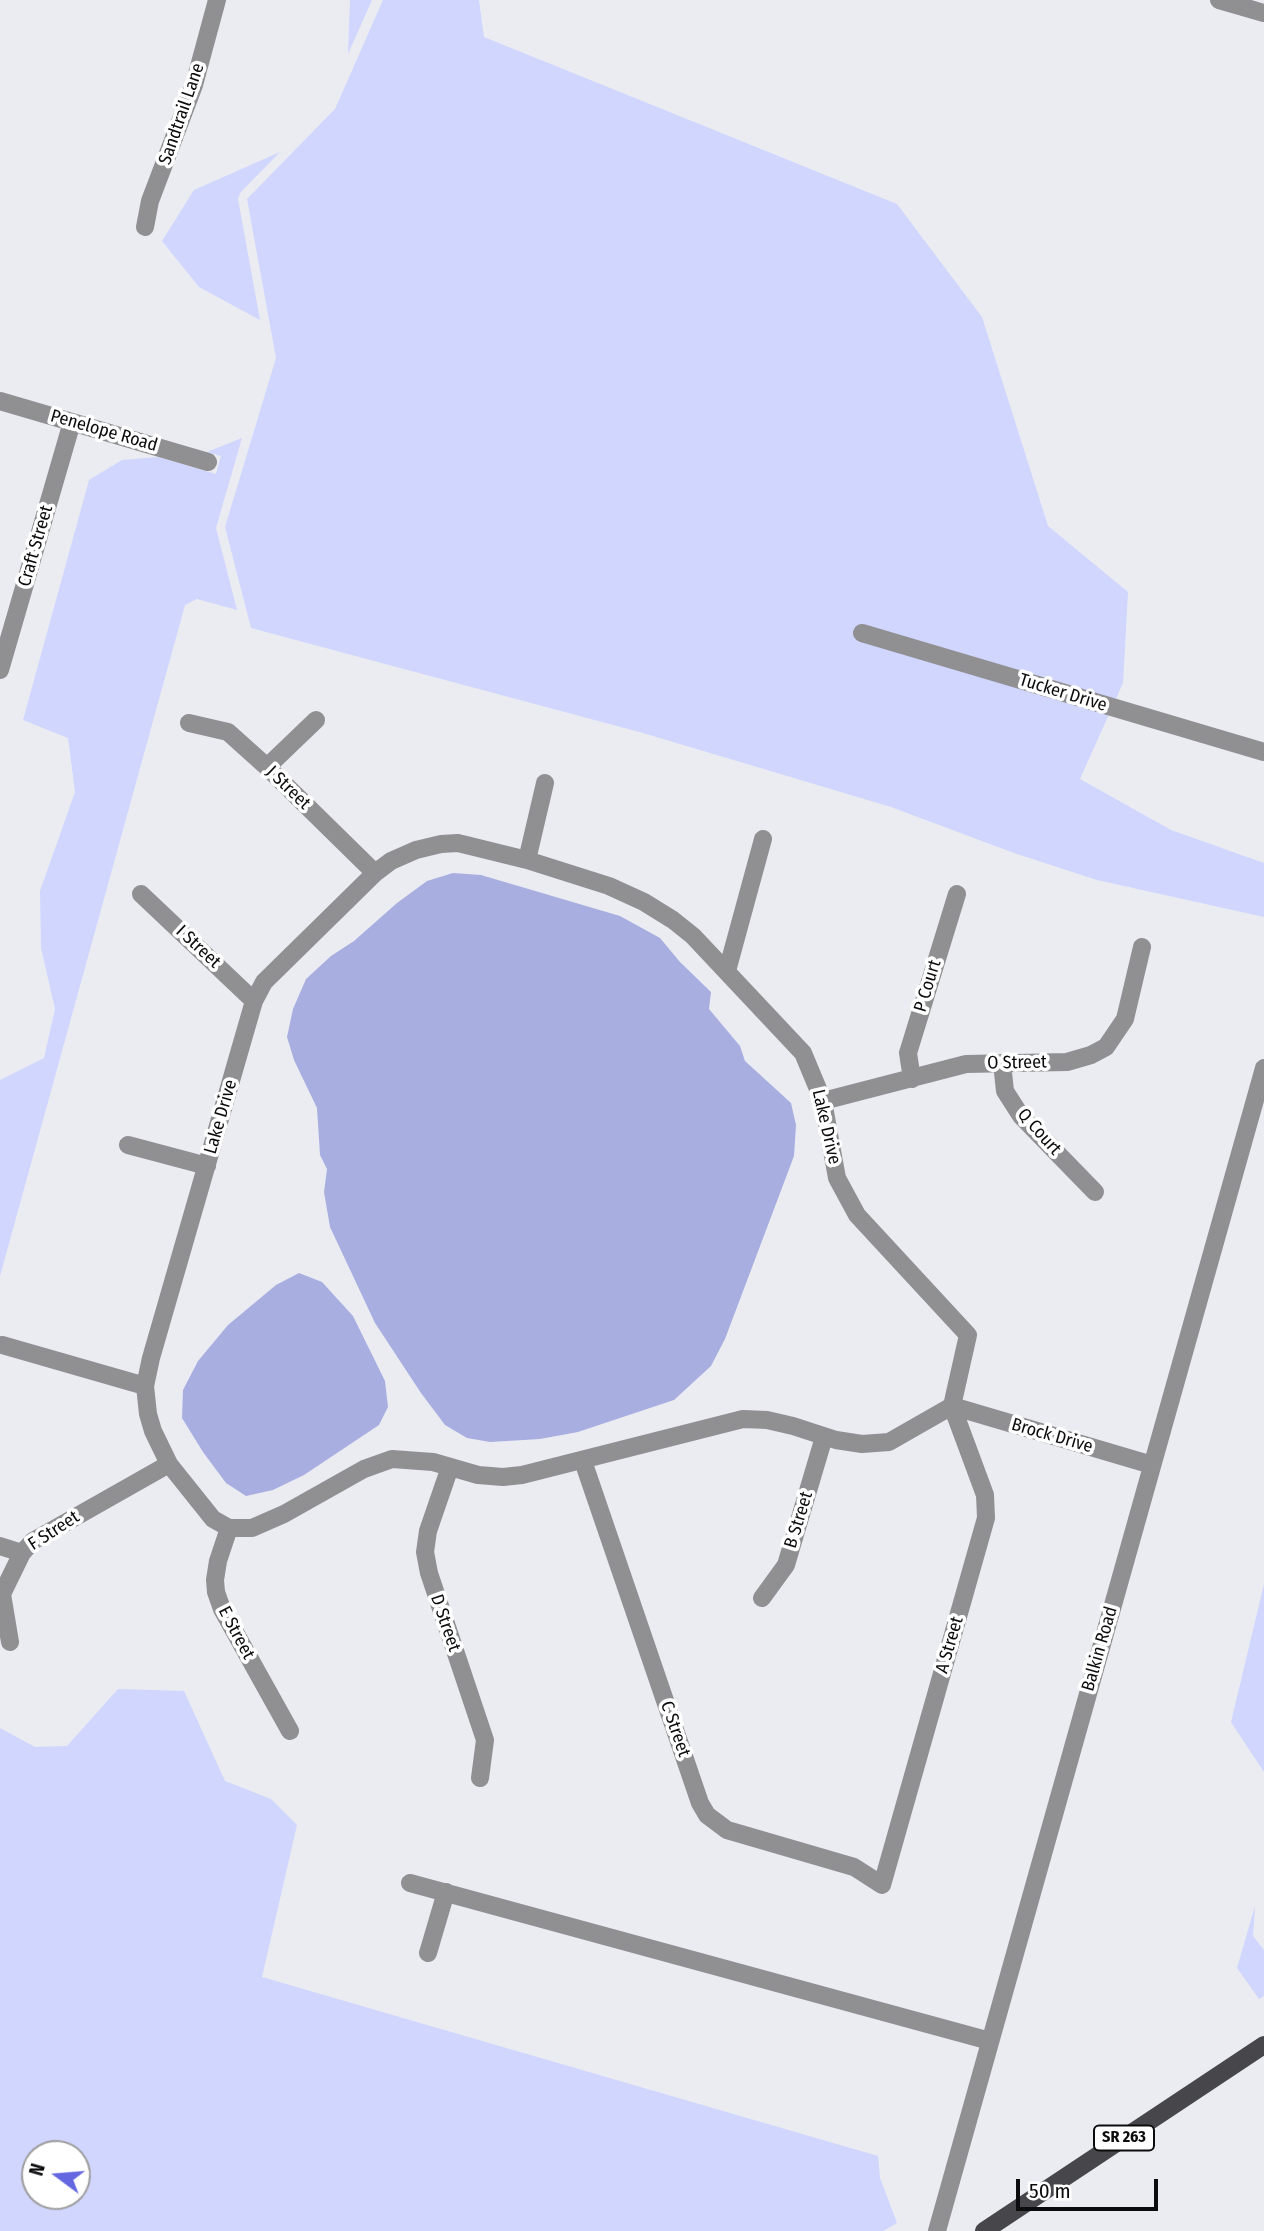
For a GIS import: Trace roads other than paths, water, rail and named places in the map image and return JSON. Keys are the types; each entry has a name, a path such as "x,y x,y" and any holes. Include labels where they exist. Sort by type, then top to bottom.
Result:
{"main road":[{"name":"SR 263","path":"984,2231 1264,2045"}],"street":[{"name":"Sandtrail Lane","path":"145,228 150,201 194,85 217,0"},
{"path":"1219,0 1264,13"},
{"name":"Penelope Road","path":"0,401 208,462"},
{"name":"Craft Street","path":"0,670 72,422"},
{"name":"Tucker Drive","path":"862,633 1264,752"},
{"path":"267,767 316,720"},
{"name":"J Street","path":"189,723 228,732 375,873"},
{"path":"527,860 545,783"},
{"path":"727,971 763,839"},
{"name":"Lake Drive","path":"229,1528 213,1519 169,1464 150,1423 145,1385 254,1001 264,982 375,873 391,861 416,850 441,844 458,843 527,860 609,886 644,902 693,936 803,1053 823,1101 837,1178 856,1215 968,1335 951,1406"},
{"name":"I Street","path":"141,894 254,1001"},
{"name":"P Court","path":"912,1079 908,1053 957,894"},
{"name":"O Street","path":"823,1101 966,1064 1067,1062 1091,1055 1106,1047 1125,1019 1142,947"},
{"name":"Q Court","path":"1002,1063 1005,1091 1021,1116 1095,1192"},
{"name":"Balkin Road","path":"937,2231 1264,1068"},
{"path":"128,1145 207,1166"},
{"path":"2,1345 145,1385"},
{"path":"229,1528 252,1528 284,1514 376,1463 391,1459 418,1460 478,1475 522,1475 743,1419 767,1420 824,1437 862,1444 889,1442 951,1406"},
{"name":"Brock Drive","path":"951,1406 1152,1465"},
{"name":"A Street","path":"882,1885 986,1518 985,1495 951,1406"},
{"name":"B Street","path":"762,1598 786,1565 824,1437"},
{"name":"C Street","path":"583,1461 707,1815 727,1830 854,1867 882,1885"},
{"name":"F Street","path":"10,1642 2,1594 22,1553 33,1541 169,1464"},
{"name":"D Street","path":"450,1467 428,1531 425,1552 429,1573 485,1740 481,1779"},
{"name":"E Street","path":"229,1528 218,1561 216,1592 222,1609 290,1731"},
{"path":"0,1546 22,1553"},
{"path":"410,1883 990,2041"},
{"path":"428,1953 446,1892"}]}
